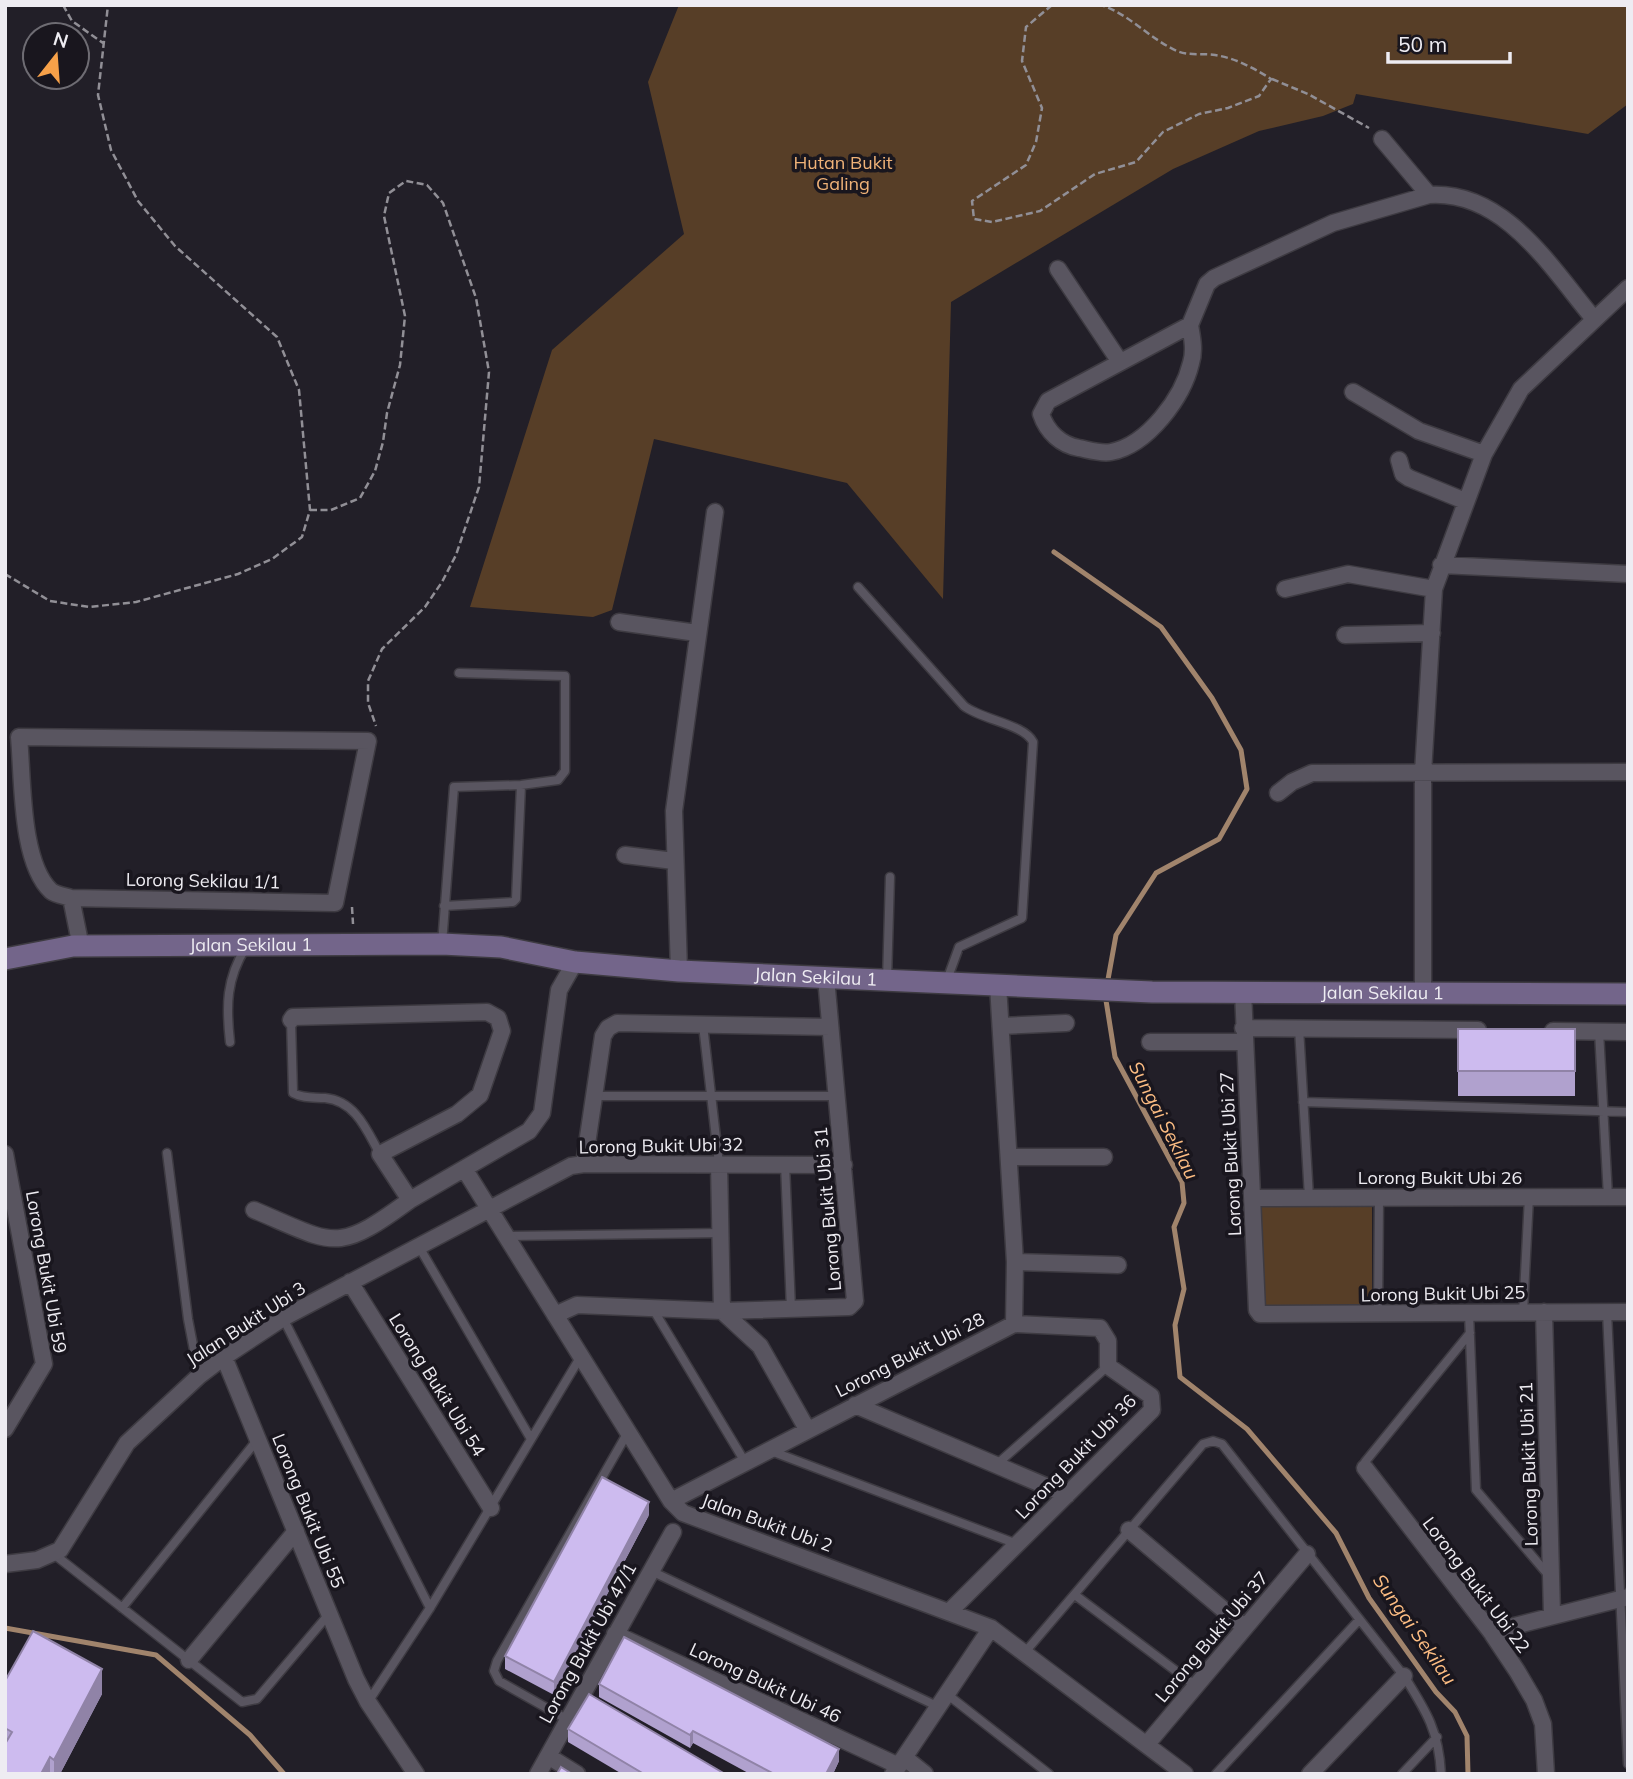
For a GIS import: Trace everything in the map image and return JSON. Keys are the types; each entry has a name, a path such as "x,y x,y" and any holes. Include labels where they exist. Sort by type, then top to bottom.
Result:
{"street":[{"path":"1382,139 1429,195"},
{"path":"1190,325 1048,401 1041,414 1051,433 1074,447 1107,453 1135,442 1160,418 1184,379 1191,363 1190,325 1207,284 1214,278 1332,223 1429,195 1443,194 1466,200 1502,217 1517,229 1594,318"},
{"path":"1058,268 1120,362"},
{"path":"1423,991 1423,773 1434,589 1484,454 1521,389 1628,288"},
{"path":"1353,392 1419,431 1484,454"},
{"path":"1399,460 1403,474 1409,478 1465,501"},
{"path":"679,971 674,811 715,512"},
{"path":"1441,565 1628,574"},
{"path":"1285,589 1348,574 1434,589"},
{"path":"619,622 697,633"},
{"path":"1345,635 1432,633"},
{"name":"Lorong Sekilau 1/1","path":"19,737 368,741 335,903 71,898 52,893 35,870 27,825 19,737"},
{"path":"1278,793 1292,782 1312,774 1628,772"},
{"path":"625,855 674,861"},
{"path":"71,898 80,947"},
{"name":"Jalan Sekilau 1","path":"5,959 80,947 442,944 501,947 575,961 679,971 1152,992 1628,993"},
{"path":"254,1210 320,1238 343,1240 368,1230 410,1200 529,1131 542,1113 559,990 575,961"},
{"name":"Lorong Bukit Ubi 31","path":"555,1315 577,1306 722,1311 849,1307 855,1301 826,978"},
{"name":"Lorong Bukit Ubi 28","path":"671,1501 1014,1324 1015,1262 998,985"},
{"name":"Lorong Bukit Ubi 27","path":"1244,991 1257,1310 1260,1314"},
{"path":"290,1020 293,1017 487,1012 498,1018 502,1031 480,1095 457,1114 380,1154 410,1200"},
{"path":"584,1164 603,1037 608,1028 617,1023 830,1027"},
{"path":"1001,1026 1066,1023"},
{"path":"1150,1042 1299,1028 1501,1030"},
{"path":"1540,1031 1628,1032"},
{"name":"Lorong Bukit Ubi 59","path":"5,1154 44,1364 5,1429"},
{"path":"1009,1157 1104,1157"},
{"name":"Lorong Bukit Ubi 32","path":"488,1208 571,1166 584,1164 844,1164"},
{"path":"719,1164 722,1311 760,1346 807,1429"},
{"name":"Jalan Bukit Ubi 2","path":"465,1170 671,1501 683,1513 991,1628 1026,1651 1185,1774"},
{"name":"Lorong Bukit Ubi 26","path":"1253,1198 1628,1197"},
{"name":"Jalan Bukit Ubi 3","path":"55,1555 122,1449 199,1376 283,1318 488,1208"},
{"path":"1015,1262 1118,1265"},
{"name":"Lorong Bukit Ubi 54","path":"350,1282 491,1508"},
{"name":"Lorong Bukit Ubi 21","path":"1544,1312 1552,1614"},
{"name":"Lorong Bukit Ubi 25","path":"1260,1314 1628,1312"},
{"path":"1014,1324 1100,1328 1108,1341 1108,1366"},
{"name":"Lorong Bukit Ubi 55","path":"224,1357 356,1679 368,1702 416,1774"},
{"name":"Lorong Bukit Ubi 36","path":"951,1611 1152,1410 1151,1396 1108,1366"},
{"path":"855,1405 1067,1495"},
{"name":"Lorong Bukit Ubi 22","path":"1365,1468 1366,1474 1492,1632 1534,1700 1543,1724 1546,1774"},
{"path":"1129,1530 1244,1627"},
{"path":"189,1660 296,1531"},
{"name":"Lorong Bukit Ubi 47/1","path":"538,1774 568,1720 587,1698 615,1634 673,1532"},
{"path":"5,1564 55,1555"},
{"name":"Lorong Bukit Ubi 37","path":"1147,1744 1307,1555"},
{"path":"1492,1632 1552,1614 1624,1598"},
{"path":"899,1766 991,1628"},
{"name":"Lorong Bukit Ubi 46","path":"615,1634 899,1766 925,1774"},
{"path":"1310,1774 1404,1676"},
{"path":"548,1756 577,1774"}],"lane":[{"path":"858,587 964,705 982,717 1024,731 1033,741 1022,918 959,947 946,983"},
{"path":"442,944 454,787 521,785 558,780 565,771 565,676 459,673"},
{"path":"444,906 513,902 516,899 521,785"},
{"path":"887,980 890,877"},
{"path":"230,1042 226,1009 229,984 246,947"},
{"path":"290,1020 293,1093 302,1097 336,1100 358,1114 380,1154"},
{"path":"703,1025 719,1164"},
{"path":"1299,1028 1309,1197"},
{"path":"1599,1031 1608,1197"},
{"path":"594,1096 837,1096"},
{"path":"1303,1101 1628,1112"},
{"path":"167,1153 188,1319 199,1376"},
{"path":"785,1164 791,1309"},
{"path":"1523,1313 1529,1197"},
{"path":"1378,1314 1379,1198"},
{"path":"506,1236 721,1233"},
{"path":"418,1245 531,1439"},
{"path":"653,1309 745,1462"},
{"path":"1606,1312 1624,1598 1628,1764"},
{"path":"1469,1313 1476,1490 1551,1578"},
{"path":"283,1318 430,1608"},
{"path":"1365,1468 1366,1462 1470,1333"},
{"path":"368,1702 430,1608 581,1356"},
{"path":"996,1465 1108,1366"},
{"path":"568,1720 499,1681 494,1671 497,1661 628,1432"},
{"path":"122,1608 258,1439"},
{"path":"1026,1651 1203,1444 1213,1441 1222,1444 1404,1676 1430,1717 1437,1737 1441,1774"},
{"path":"768,1450 1017,1544"},
{"path":"55,1555 242,1702 257,1699 329,1613"},
{"path":"651,1571 943,1701 1049,1774"},
{"path":"1074,1595 1196,1686"},
{"path":"1216,1774 1359,1620"},
{"path":"1402,1774 1437,1737"}],"path":[{"path":"63,5 72,21 103,43"},
{"path":"5,574 50,601 89,607 136,602 239,574 272,559 302,537 310,510 299,390 276,337 175,246 138,201 111,150 98,94 108,5"},
{"path":"1052,5 1026,27 1022,61 1042,108 1036,142 1026,165 972,201 974,219 992,222 1040,211 1094,174 1136,162 1163,132 1199,114 1228,108 1259,96 1271,79"},
{"path":"1101,5 1114,7 1145,34 1180,53 1217,55 1249,65 1271,79 1308,94 1382,139"},
{"path":"310,510 331,509 360,498 375,471 400,365 405,316 384,216 389,193 397,187 406,181 427,185 443,203 476,298 489,372 479,487 456,555 442,582 425,607 382,649 368,681 368,703 378,735"},
{"path":"352,904 354,945"}],"green space":[{"name":"Hutan Bukit Galing","path":"679,5 1628,5 1628,104 1588,134 1356,94 1353,104 1323,116 1259,131 1173,169 951,302 943,599 847,483 654,439 612,610 593,617 470,607 552,350 684,234 648,82"},
{"path":"1372,1204 1372,1321 1253,1321 1246,1205"}],"building":[{"path":"1458,1029 1575,1029 1575,1071 1458,1071"},
{"path":"602,1477 649,1502 554,1682 505,1656"},
{"path":"33,1631 102,1669 54,1760 50,1757 41,1774 5,1774 5,1744 12,1732 5,1728 5,1681"},
{"path":"624,1637 839,1749 826,1774 774,1774 693,1731 690,1735 599,1684"},
{"path":"589,1694 725,1774 644,1774 568,1729"},
{"path":"561,1767 572,1774 557,1774"}],"waterway":[{"name":"Sungai Sekilau","path":"1054,552 1161,627 1212,698 1241,750 1247,789 1219,839 1156,873 1116,935 1107,985"},
{"name":"Sungai Sekilau","path":"1105,994 1115,1057 1182,1182 1184,1203 1174,1227 1184,1289 1175,1325 1180,1377 1247,1429 1336,1533 1369,1598 1436,1692 1455,1712 1467,1736 1468,1774"},
{"path":"5,1628 156,1655 250,1735 284,1774"}]}
